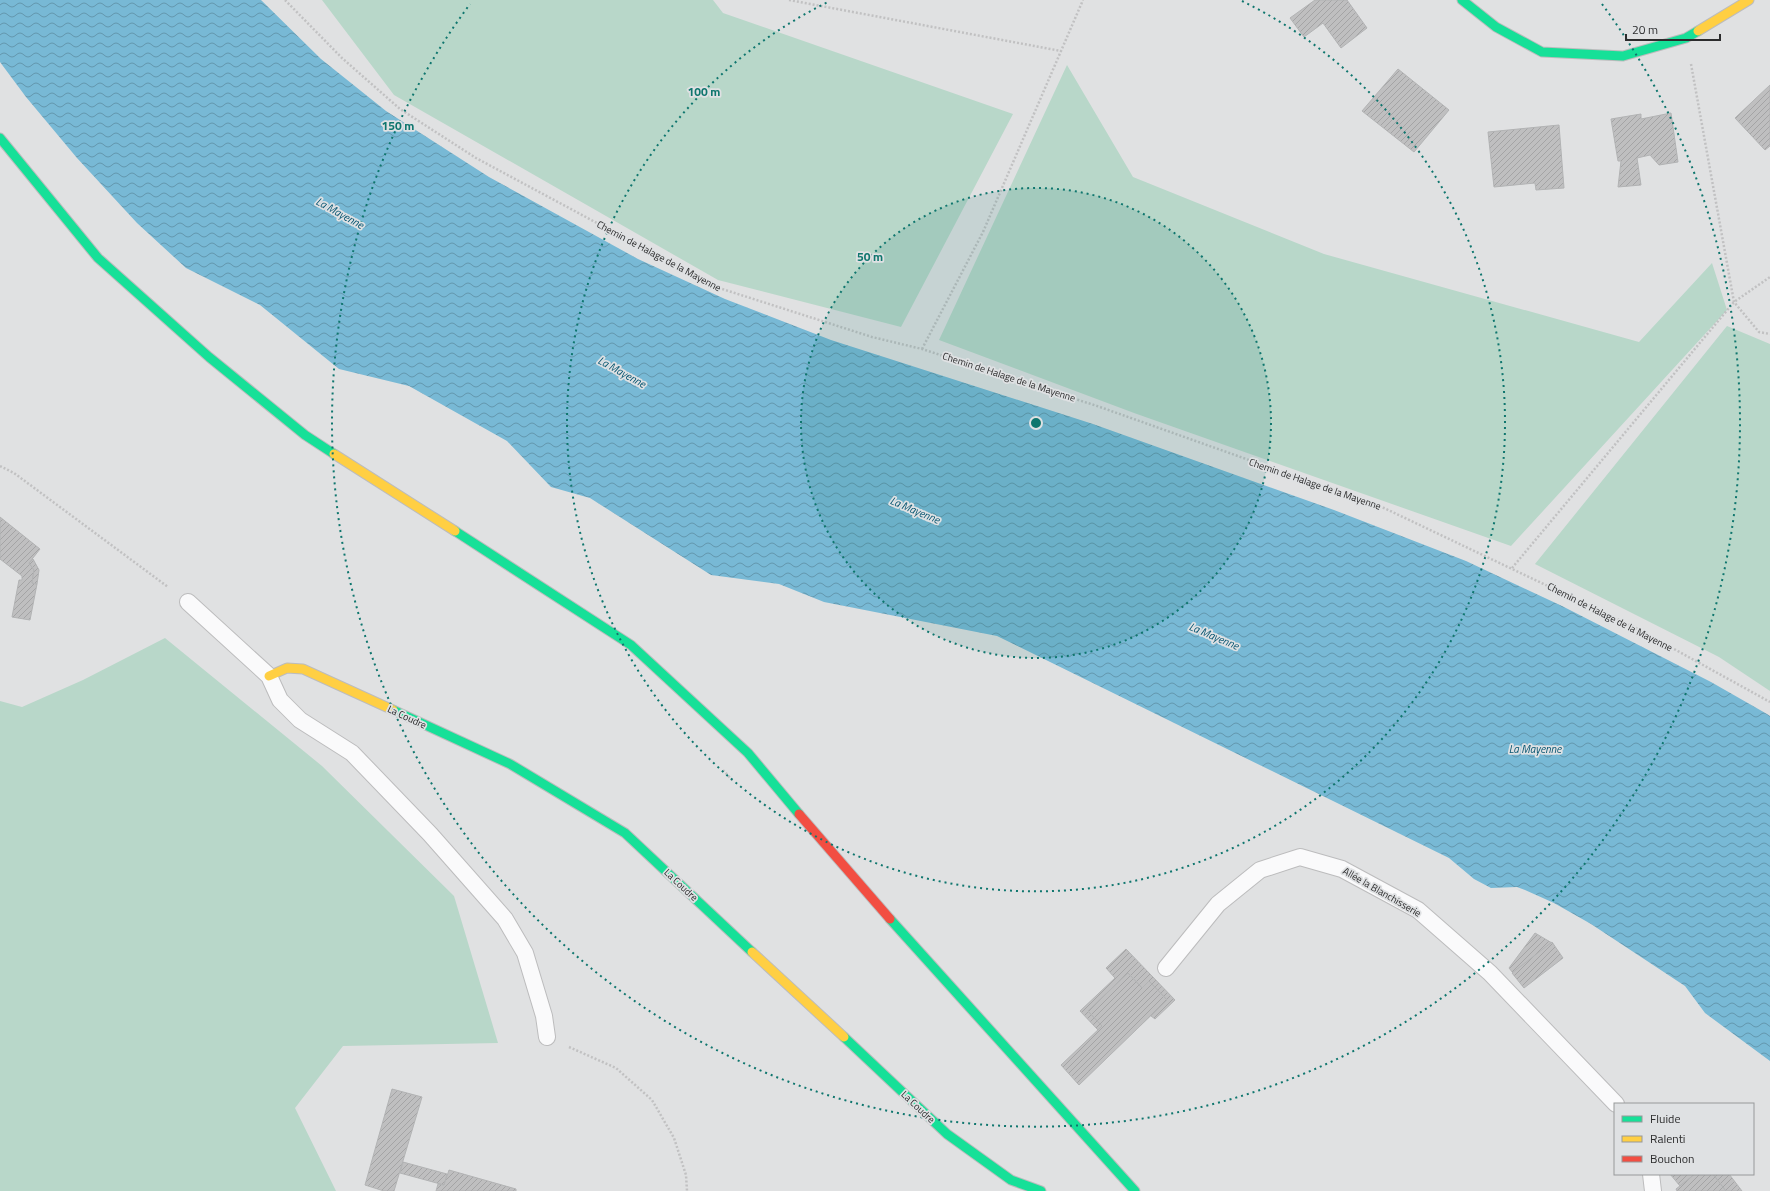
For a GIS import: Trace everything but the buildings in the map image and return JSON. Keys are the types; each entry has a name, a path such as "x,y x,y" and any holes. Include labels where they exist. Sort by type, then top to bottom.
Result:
{"street":[{"path":"1462,0 1496,27 1542,52 1623,56 1686,38 1750,0"},
{"path":"0,138 98,258 209,357 305,435 631,645 742,748 882,911 1135,1191"},
{"name":"La Coudre","path":"269,676 287,668 303,669 510,764 625,833 947,1134 1011,1180 1041,1191"}],"lane":[{"path":"188,602 269,676 280,700 300,720 352,753 430,834 505,919 525,953 544,1016 547,1037"},
{"name":"Allée la Blanchisserie","path":"1166,968 1218,904 1260,870 1300,857 1342,869 1418,910 1490,974 1615,1103"},
{"path":"1650,1175 1652,1191"}],"path":[{"name":"Chemin de Halage de la Mayenne","path":"285,0 342,58 400,109 476,158 716,288 864,335 922,348 1100,408 1384,508 1636,628 1770,702"},
{"path":"789,0 1061,51"},
{"path":"922,348 983,232 1082,0"},
{"path":"1686,38 1734,302 1759,332 1770,334"},
{"path":"1512,568 1734,302 1770,277"},
{"path":"0,466 14,473 188,602"},
{"path":"718,765 734,783"},
{"path":"547,1037 616,1068 652,1100 674,1138 686,1175 687,1191"}],"green space":[{"path":"322,0 713,0 723,13 1013,114 901,327 718,280 394,95"},
{"path":"1067,65 1133,177 1324,254 1639,342 1712,263 1727,310 1511,546 1134,413 939,340"},
{"path":"1727,326 1770,344 1770,691 1719,657 1535,564"},
{"path":"165,638 322,766 454,896 498,1043 343,1046 295,1108 336,1191 0,1191 0,701 22,707 83,680"}],"water":[{"name":"La Mayenne","path":"0,0 261,0 321,59 386,111 489,177 638,259 725,299 831,340 1093,424 1334,510 1466,561 1562,606 1711,682 1767,714 1770,716 1770,1061 1705,1013 1685,986 1591,924 1554,903 1517,887 1491,888 1474,879 1449,858 997,636 824,602 779,584 711,575 590,498 551,487 507,441 409,386 339,369 260,305 186,268 137,223 77,158 26,97 0,62"}],"traffic: fast":[{"path":"1462,0 1496,27 1542,52 1623,56 1686,38 1698,31"},
{"path":"0,138 98,258 209,357 305,435 334,454"},
{"path":"455,531 631,645 748,753 799,814"},
{"path":"393,710 510,764 625,833 752,952"},
{"path":"890,919 1135,1191"},
{"path":"844,1037 947,1134 1011,1180 1041,1191"}],"traffic: slow":[{"path":"1698,31 1749,0"},
{"path":"334,454 455,531"},
{"path":"269,676 287,668 303,669 393,710"},
{"path":"752,952 844,1037"}],"traffic: jam":[{"path":"799,814 890,919"}]}
